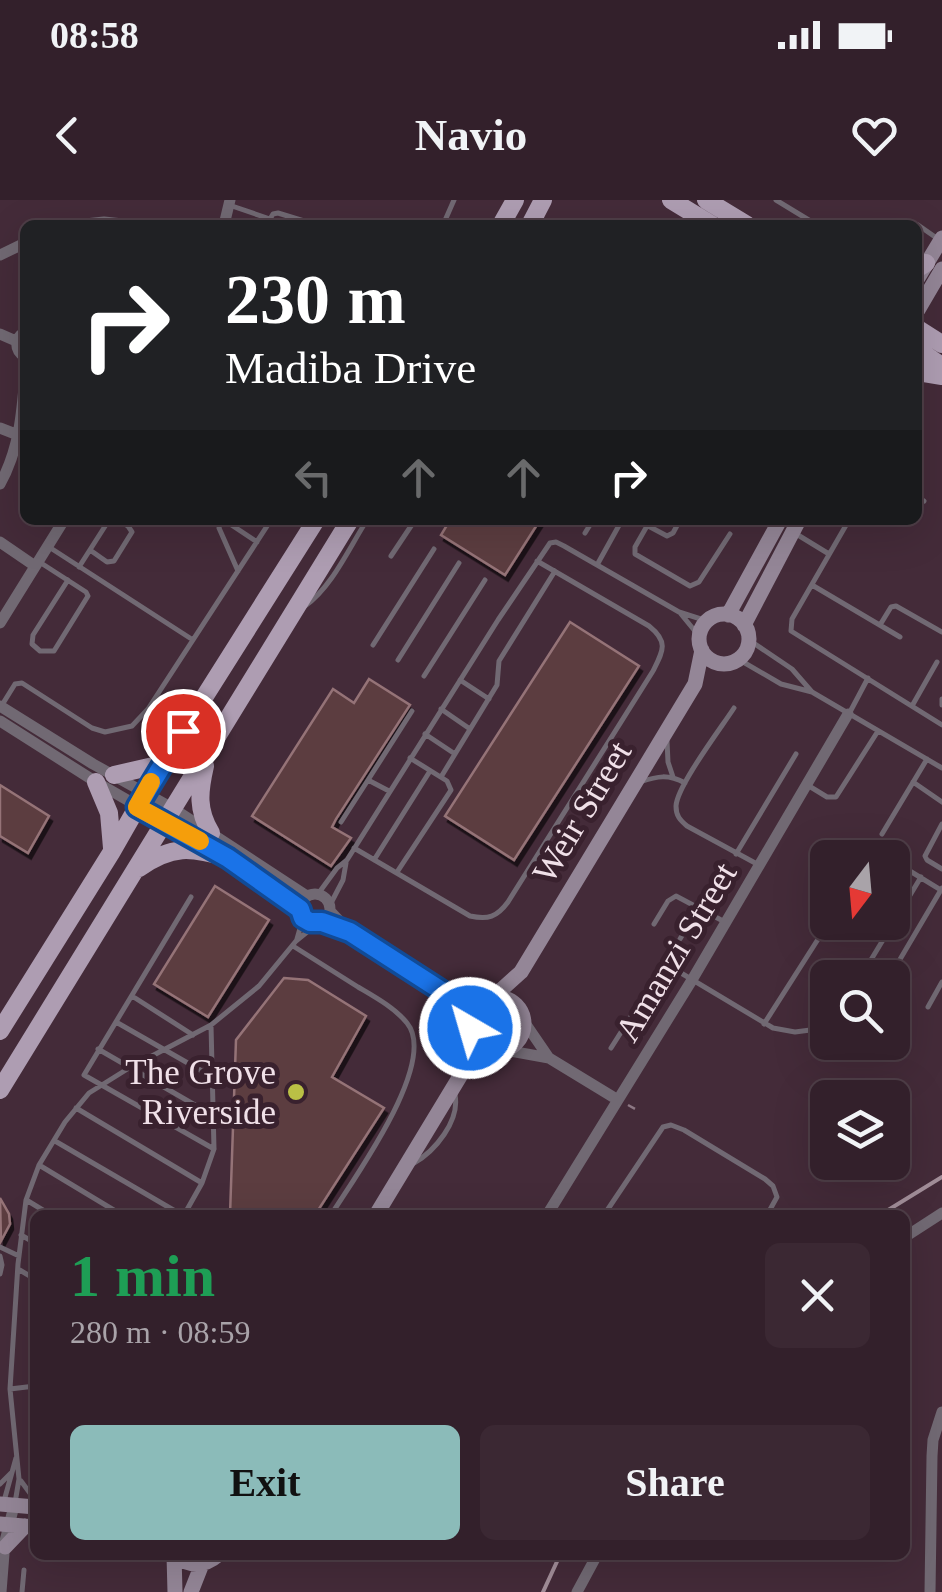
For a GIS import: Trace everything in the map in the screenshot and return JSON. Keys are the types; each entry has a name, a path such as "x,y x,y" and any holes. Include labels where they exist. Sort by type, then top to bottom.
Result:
{"main road":[{"path":"672,200 704,220"},
{"path":"706,200 739,220"},
{"path":"0,1031 310,525"},
{"path":"0,1090 347,525"},
{"path":"207,756 200,805 212,833"},
{"path":"112,853 105,779 162,764"},
{"path":"137,870 160,855 182,848 228,858"}],"street":[{"path":"926,270 941,239"},
{"path":"0,484 12,458 20,418"},
{"path":"0,428 18,435"},
{"path":"0,623 61,525"},
{"path":"728,615 790,525"},
{"path":"695,684 746,651 746,633 791,525"},
{"path":"0,542 37,564"},
{"path":"695,684 703,636 719,615 728,615 746,633"},
{"path":"703,636 708,658 730,662"},
{"name":"Weir Street","path":"521,972 695,684"},
{"path":"0,707 141,800"},
{"name":"Amanzi Street","path":"550,1210 692,980 848,714"},
{"path":"0,720 170,816 212,833 312,895 326,898 350,932"},
{"path":"170,816 310,922 350,932 448,995 484,1048 549,1058 618,1100"},
{"path":"302,913 312,895"},
{"path":"319,923 328,918 330,908"},
{"path":"379,1210 462,1073 472,1012 521,972"},
{"path":"462,1073 518,1042 522,1035 521,972"},
{"path":"448,995 508,1000 549,1058"},
{"path":"910,1234 942,1212"},
{"path":"930,1592 932,1456 942,1412"},
{"path":"1,1592 11,1517"},
{"path":"175,1560 175,1592"},
{"path":"182,1560 202,1564 209,1560"},
{"path":"577,1592 594,1560"},
{"path":"190,1592 202,1564"}],"lane":[{"path":"776,200 808,220"},
{"path":"230,202 265,220"},
{"path":"270,220 278,213 300,220"},
{"path":"80,567 106,525"},
{"path":"90,550 107,562 114,561 132,532 126,525"},
{"path":"220,525 238,570"},
{"path":"232,525 257,542"},
{"path":"0,707 15,684 22,684 97,730 123,729 137,722 269,525"},
{"path":"295,610 319,594 364,525"},
{"path":"391,556 412,525"},
{"path":"585,533 590,525"},
{"path":"597,564 619,525"},
{"path":"677,525 669,536 647,526 635,554 690,586 697,584 730,534"},
{"path":"792,525 829,554"},
{"path":"845,525 792,619 792,631 942,726"},
{"path":"330,908 354,848 547,546 556,542 597,564 680,612 703,636"},
{"path":"48,546 194,640"},
{"path":"373,645 434,549"},
{"path":"354,848 470,916 490,918 500,913 653,671 663,643 656,632 537,560"},
{"path":"37,564 68,580 87,592 88,598 54,650 40,650 32,644 33,635 68,580"},
{"path":"398,660 459,564"},
{"path":"441,777 489,699 498,681 499,662 556,571"},
{"path":"424,676 485,580"},
{"path":"812,585 900,637"},
{"path":"880,625 891,607 896,606 942,632"},
{"path":"680,612 703,636"},
{"path":"746,633 792,669 812,692 942,768"},
{"path":"730,662 797,690 812,692"},
{"path":"912,706 937,662"},
{"path":"848,714 868,678"},
{"path":"460,680 489,699"},
{"path":"734,708 685,783 677,799 678,817 687,826 759,866"},
{"path":"441,709 470,729"},
{"path":"340,822 412,711"},
{"path":"666,731 667,758 673,776"},
{"path":"807,785 827,797 836,797 878,731"},
{"path":"426,734 455,754"},
{"path":"736,854 796,754"},
{"path":"396,873 450,793 450,784 410,758"},
{"path":"882,834 927,759"},
{"path":"374,860 430,771"},
{"path":"634,784 673,776 685,783"},
{"path":"368,780 389,791"},
{"path":"914,782 942,802"},
{"path":"942,824 926,856 942,869"},
{"path":"312,895 347,860"},
{"path":"900,960 941,889 910,871"},
{"path":"871,960 920,877"},
{"path":"654,924 673,896 726,922"},
{"path":"190,897 84,1075 214,1150"},
{"path":"680,939 698,907"},
{"path":"295,944 302,913"},
{"path":"11,1517 19,1479 10,1389 19,1256 26,1200 39,1166 89,1093 212,1025 260,986 295,944 319,923"},
{"path":"764,1024 818,940"},
{"path":"295,944 392,1009 405,1020 414,1036 415,1056 402,1096 335,1210"},
{"path":"612,1048 661,968 671,967 764,1024 782,1031 810,1029"},
{"path":"928,1007 942,982"},
{"path":"131,996 193,1035"},
{"path":"115,1021 214,1078"},
{"path":"185,1210 202,1183 214,1150 212,1025"},
{"path":"98,1050 214,1116"},
{"path":"76,1108 202,1183"},
{"path":"607,1210 663,1127 672,1125 765,1178 777,1197 770,1210"},
{"path":"54,1140 173,1210"},
{"path":"39,1166 114,1210"},
{"path":"26,1200 43,1210"},
{"path":"21,1235 30,1240"},
{"path":"0,1246 19,1256"},
{"path":"0,1256 0,1274"},
{"path":"18,1269 30,1276"},
{"path":"10,1389 30,1387"},
{"path":"11,1517 16,1455"},
{"path":"0,1484 12,1472"},
{"path":"19,1479 30,1496"},
{"path":"22,1592 24,1570"}],"building":[{"path":"447,525 537,525 505,575 441,535"},
{"path":"570,622 639,666 514,860 445,816"},
{"path":"369,679 410,705 332,827 351,838 331,866 252,816 333,689 354,703"},
{"path":"0,785 49,816 28,853 0,836"},
{"path":"215,886 269,920 208,1017 154,984"},
{"name":"The Grove Riverside","path":"284,978 308,980 366,1016 332,1077 384,1108 318,1210 230,1210 236,1040"},
{"path":"0,1198 10,1224 1,1241"}],"railway":[{"path":"888,1210 942,1177"},
{"path":"543,1592 558,1560"}],"slow traffic":[{"path":"151,782 137,807 200,841"}],"place":[{"name":"The Grove Riverside","path":"296,1092"}],"route":[{"path":"183,731 137,807 228,858 300,909 303,918 350,932 448,995 470,1020 470,1028"}]}
